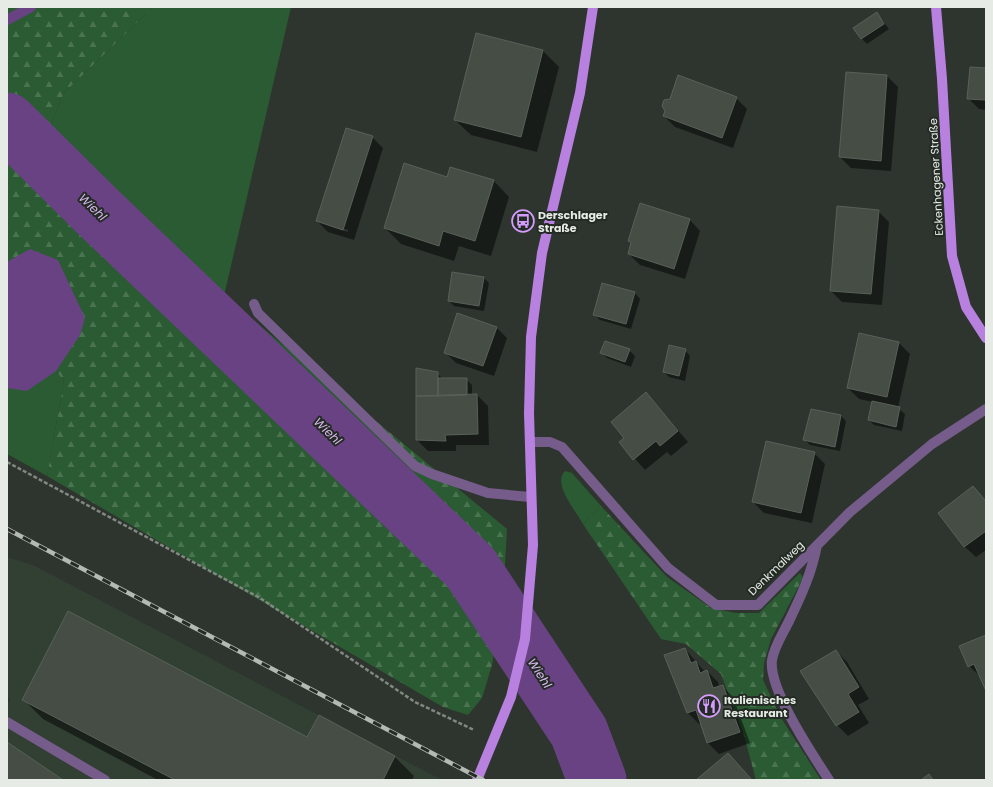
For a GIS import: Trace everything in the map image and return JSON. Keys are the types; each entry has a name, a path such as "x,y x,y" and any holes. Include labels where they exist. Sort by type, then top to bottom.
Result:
{"main road":[{"path":"477,780 512,697 525,639 533,545 530,497 531,337 542,253 580,93 593,7"},
{"name":"Eckenhagener Straße","path":"936,7 942,79 952,256 966,307 986,338"}],"street":[{"path":"254,304 258,314 415,466 432,474 488,493 530,497"},
{"name":"Denkmalweg","path":"530,442 550,442 562,447 668,568 716,605 758,605 850,512 932,444 986,409"},
{"path":"817,545 809,578 776,648 772,661 772,672 780,694 803,738 828,780"},
{"path":"7,722 105,780"}],"path":[{"path":"7,462 260,598 415,702 456,723 495,739"}],"shaded area":[{"path":"30,249 58,260 85,318 80,335 56,371 27,391 7,388 7,262"},
{"path":"7,557 33,565 442,780 7,780 7,704 10,699 7,698"}],"green space":[{"path":"7,7 153,7 64,93 33,167 224,296 507,529 503,598 492,665 482,698 468,715 443,707 47,476 64,381 7,313"},
{"path":"153,7 291,7 224,296 33,167 64,93"},
{"path":"7,313 64,381 47,476 7,454"},
{"path":"565,471 572,473 601,506 583,524 566,498 563,490 561,483 562,476"},
{"path":"601,506 667,577 711,608 736,613 759,613 800,573 803,578 771,639 764,663 763,680 781,718 821,780 756,780 743,732 721,674 686,644 661,639 583,524"}],"building":[{"path":"877,12 884,24 861,39 853,28"},
{"path":"476,33 543,50 521,137 454,120"},
{"path":"970,67 986,68 986,100 967,99"},
{"path":"846,72 887,75 881,161 839,157"},
{"path":"678,75 737,97 722,138 663,116 665,111 662,106 664,100 670,99"},
{"path":"346,128 373,136 343,230 316,221"},
{"path":"404,163 447,177 450,167 494,180 475,241 443,231 439,246 384,228"},
{"path":"640,203 690,219 674,269 628,254 631,242 628,241"},
{"path":"837,206 879,210 871,294 830,291"},
{"path":"452,272 484,277 479,306 448,301"},
{"path":"602,283 635,292 626,324 593,315"},
{"path":"457,313 497,327 483,366 444,353"},
{"path":"859,333 899,342 887,397 847,388"},
{"path":"605,341 630,349 625,362 600,353"},
{"path":"669,345 686,349 679,376 663,372"},
{"path":"416,368 438,372 438,396 416,396"},
{"path":"438,378 467,378 467,395 438,396"},
{"path":"646,392 678,431 660,446 656,441 633,460 619,442 624,438 611,422"},
{"path":"477,394 478,434 445,435 446,441 416,440 416,396"},
{"path":"872,401 900,407 896,427 868,420"},
{"path":"811,409 841,415 835,447 803,440"},
{"path":"766,441 815,452 801,513 752,502"},
{"path":"973,486 985,500 986,499 986,531 964,547 938,513"},
{"path":"68,611 307,737 319,715 395,756 383,780 175,780 22,700"},
{"path":"986,635 986,691 974,664 968,667 959,646"},
{"path":"685,648 691,663 696,661 700,673 707,670 713,688 723,685 740,732 707,743 696,710 687,713 664,655"},
{"path":"836,650 859,687 848,694 859,712 836,726 800,671"},
{"path":"7,742 63,780 7,780"},
{"path":"728,753 752,780 696,780"},
{"path":"929,774 933,780 921,780"}],"waterway":[{"path":"7,20 31,7"},
{"name":"Wiehl","path":"7,122 98,212 470,567 579,732 597,780"}],"railway":[{"path":"7,529 483,780"}],"place":[{"name":"Derschlager Straße","path":"523,221"},
{"name":"Italienisches Restaurant","path":"709,706"}]}
